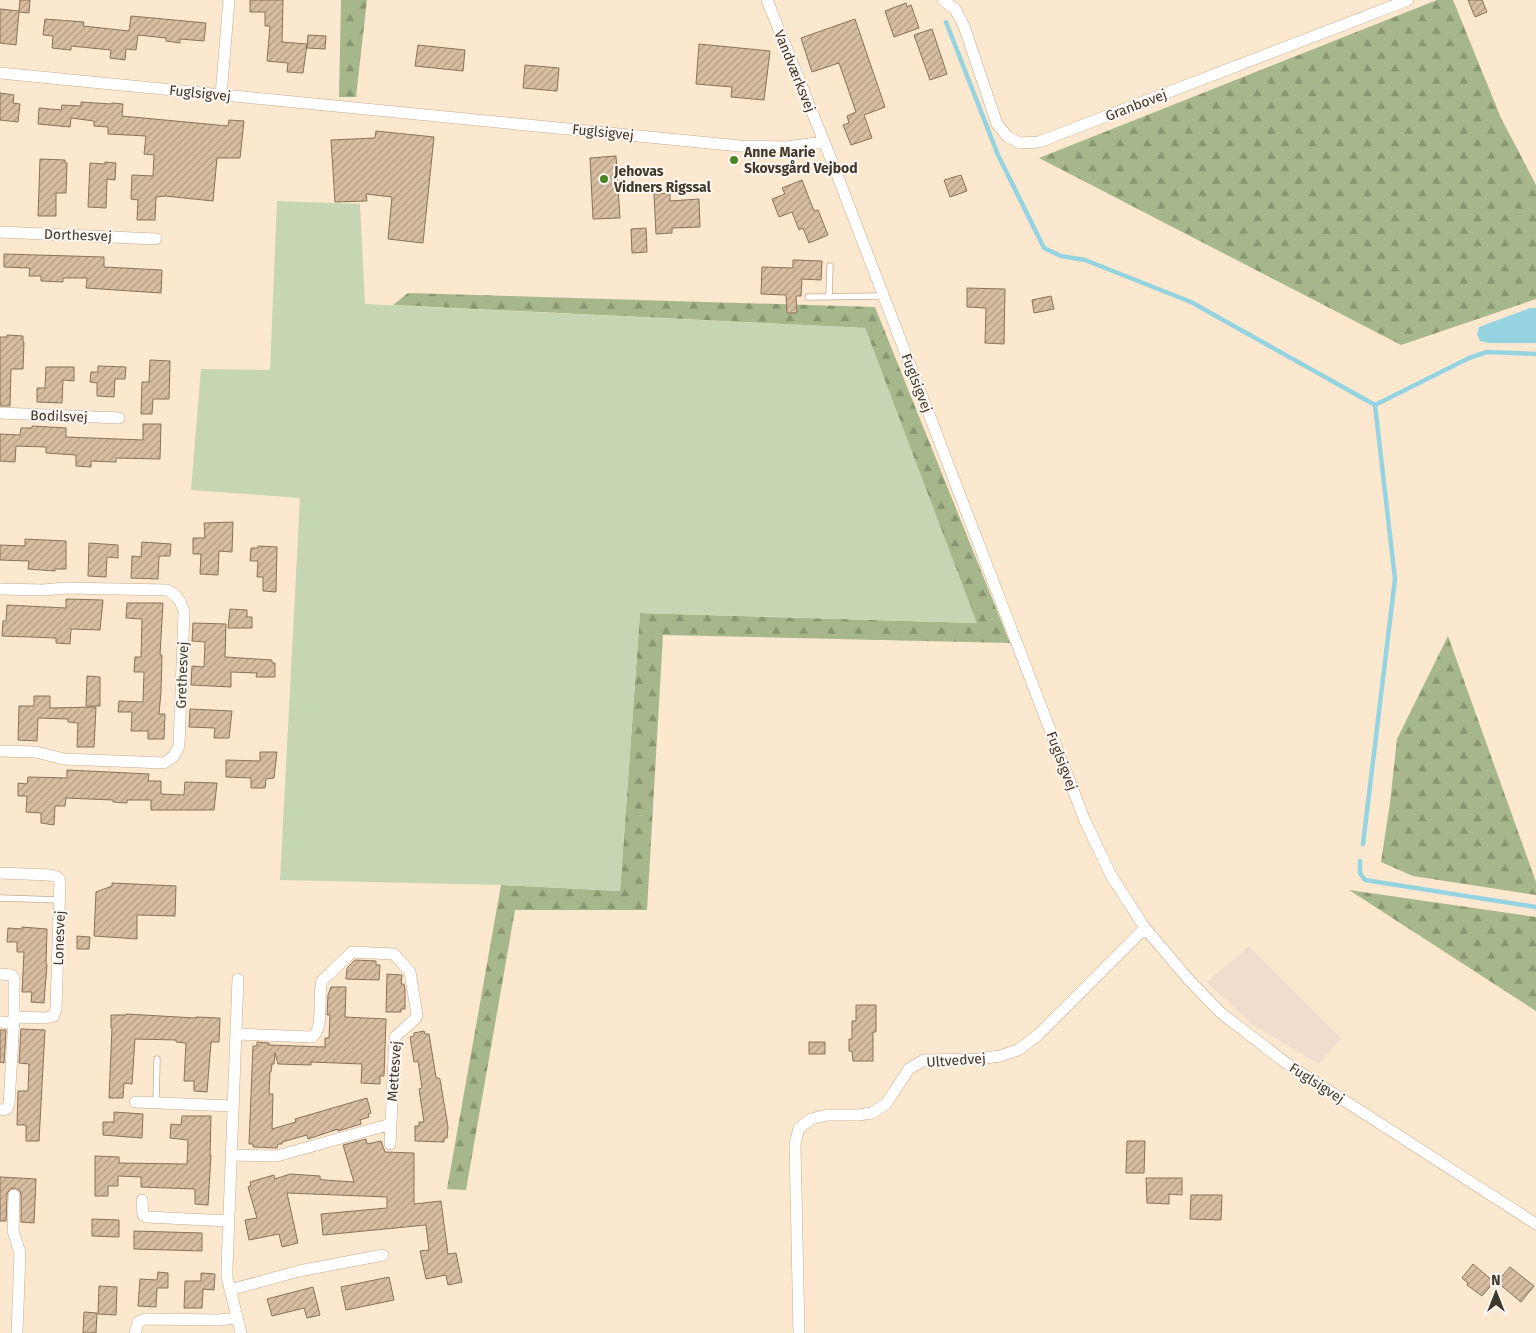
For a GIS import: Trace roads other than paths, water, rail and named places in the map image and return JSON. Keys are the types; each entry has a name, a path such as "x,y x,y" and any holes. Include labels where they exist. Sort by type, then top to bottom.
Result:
{"street":[{"path":"221,95 229,0"},
{"name":"Vandværksvej","path":"767,0 824,142"},
{"name":"Granbovej","path":"943,0 955,9 964,26 997,124 1008,137 1020,143 1039,142 1408,0"},
{"name":"Fuglsigvej","path":"0,73 740,146 786,147 824,142 1085,821 1112,877 1145,928 1189,980 1221,1013 1286,1063 1536,1224"},
{"name":"Dorthesvej","path":"0,232 156,238"},
{"name":"Bodilsvej","path":"0,413 119,418"},
{"name":"Grethesvej","path":"0,589 167,590 175,594 182,602 184,612 179,746 174,756 164,763 64,759 36,752 0,751"},
{"name":"Lonesvej","path":"0,873 54,875 60,880 56,1013 50,1018 0,1022"},
{"name":"Ultvedvej","path":"799,1333 795,1144 799,1128 811,1119 827,1115 872,1113 886,1104 909,1069 924,1060 978,1059 1000,1056 1018,1050 1038,1035 1145,928"},
{"name":"Mettesvej","path":"236,1034 312,1037 318,1028 320,985 323,978 352,952 394,954 410,972 417,1015 395,1037 390,1144"},
{"path":"0,974 11,975 14,978 10,1104 6,1110 0,1110"},
{"path":"238,979 227,1268 230,1290 241,1333"},
{"path":"135,1102 233,1106"},
{"path":"232,1155 277,1156 391,1124"},
{"path":"14,1194 13,1231 20,1253 17,1333"},
{"path":"142,1200 143,1215 147,1217 229,1220"},
{"path":"230,1290 299,1271 383,1255"},
{"path":"135,1333 138,1322 145,1319 219,1320 237,1318"}],"lane":[{"path":"829,297 830,266"},
{"path":"808,297 883,296"},
{"path":"0,898 60,900"},
{"path":"156,1102 157,1059"}],"water":[{"path":"1530,308 1536,308 1536,343 1489,343 1480,341 1477,334 1479,327"}],"waterway":[{"path":"946,22 998,155 1044,248 1061,256 1085,260 1191,302 1375,405 1395,579 1363,844"},
{"path":"1375,405 1469,358 1487,352 1536,354"},
{"path":"1360,861 1360,873 1365,880 1536,907"}],"place":[{"name":"Anne Marie Skovsgård Vejbod","path":"734,160"},
{"name":"Jehovas Vidners Rigssal","path":"604,179"}]}
